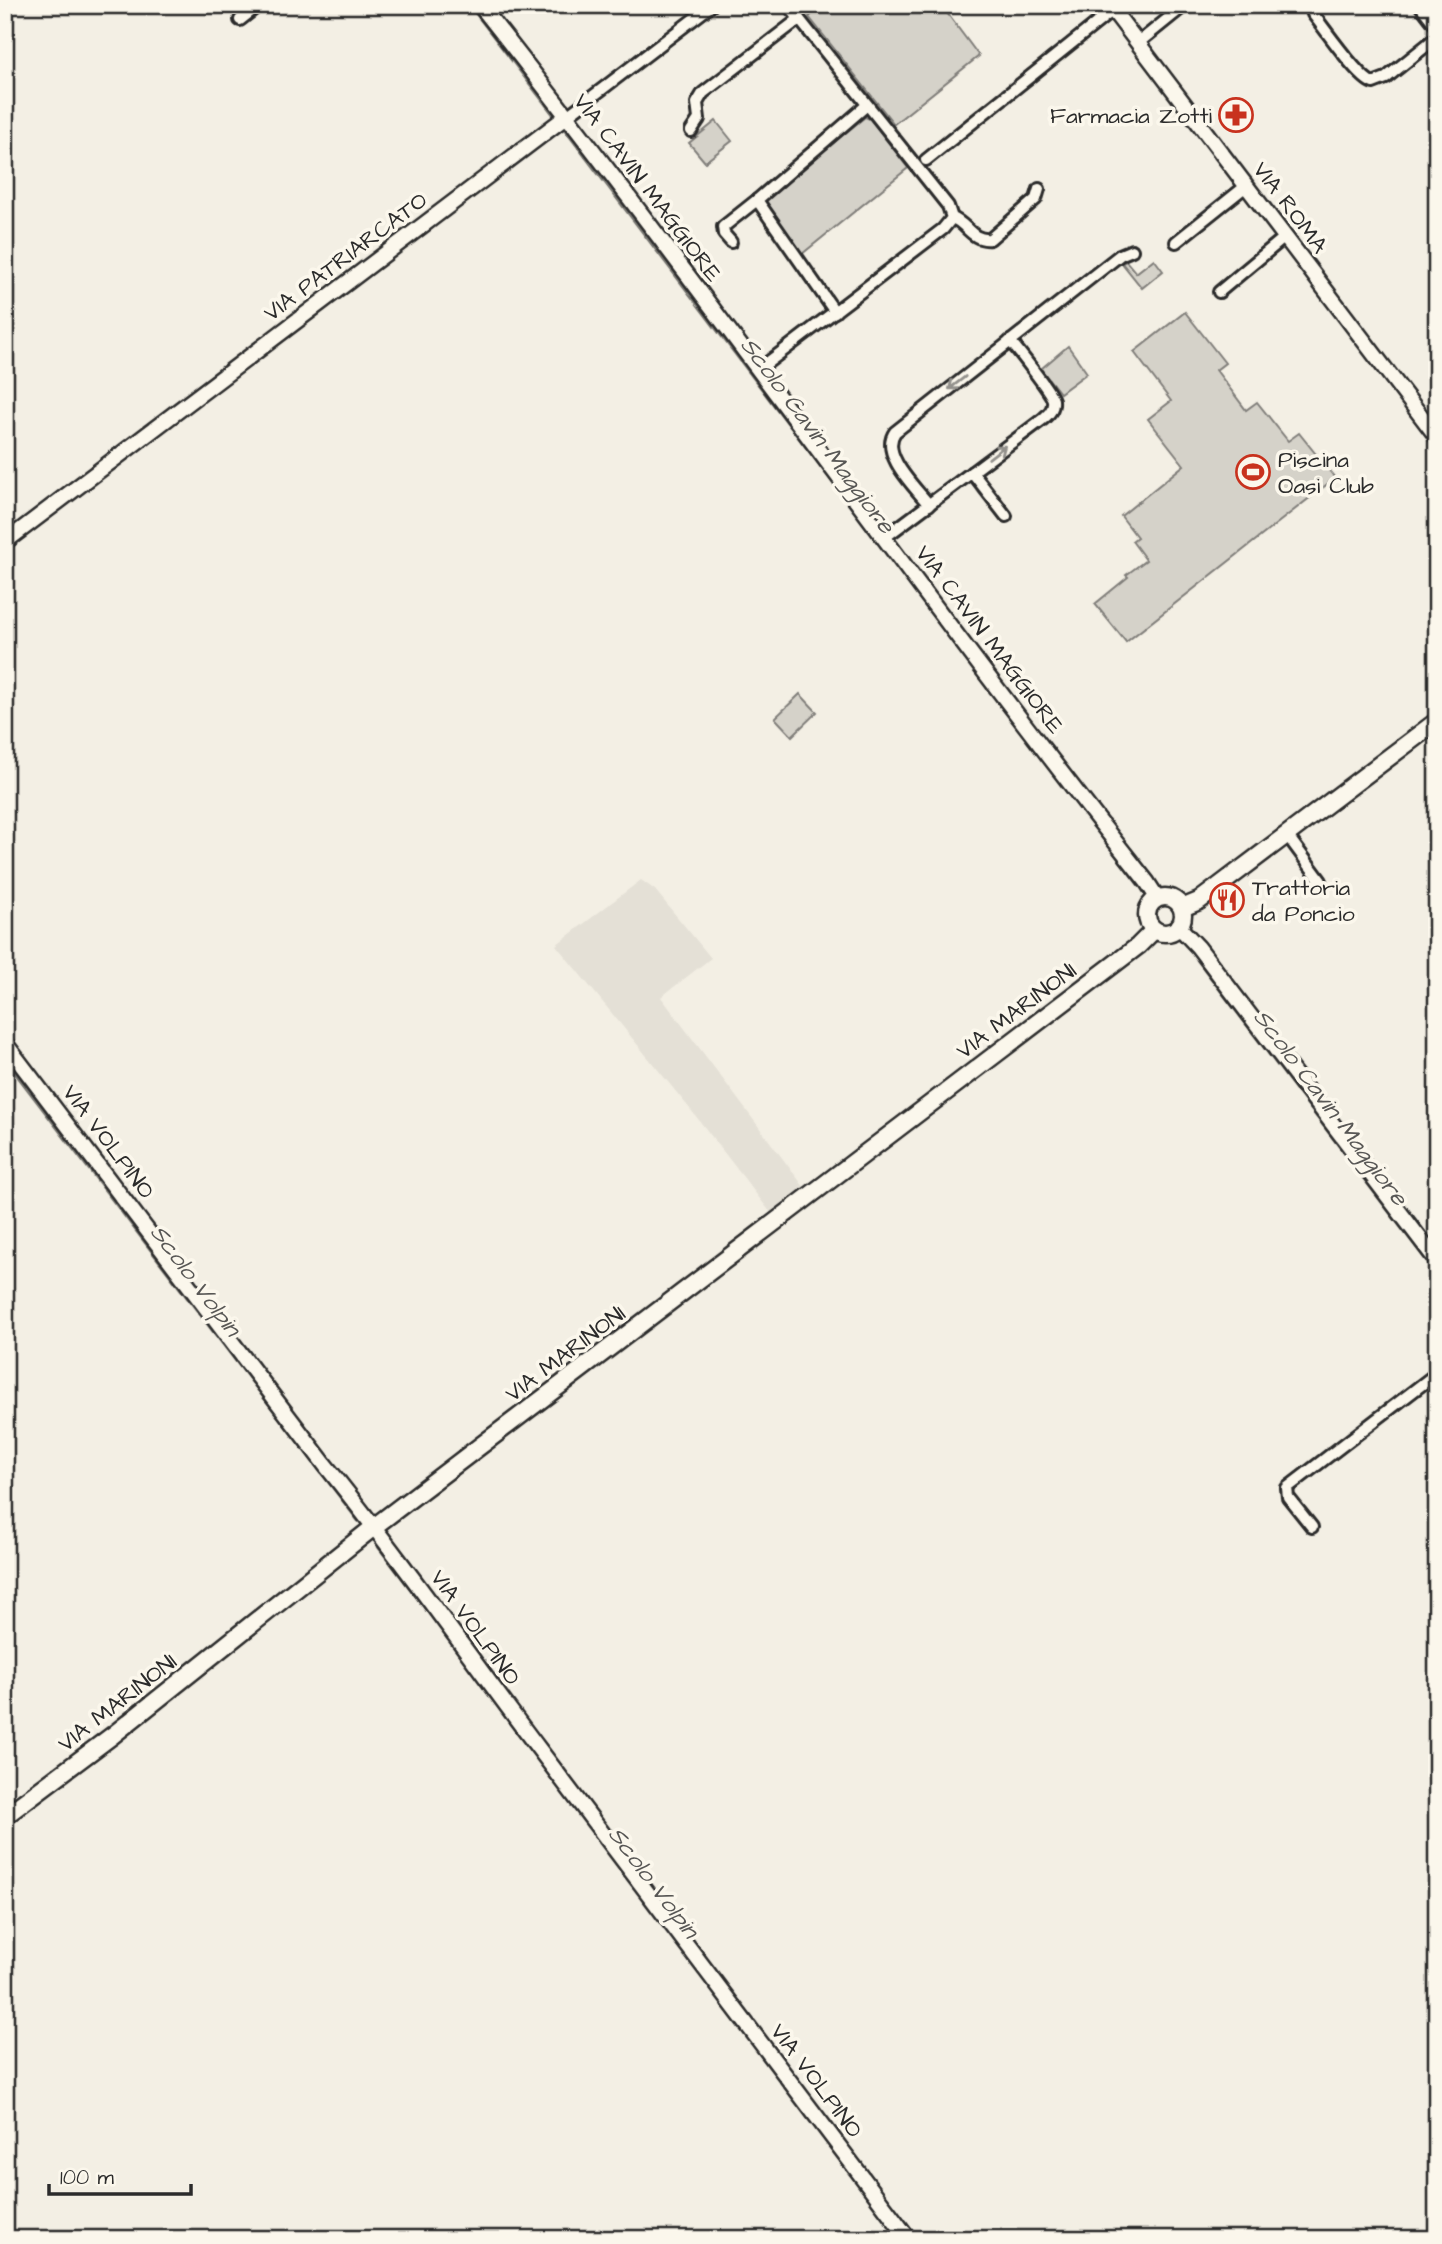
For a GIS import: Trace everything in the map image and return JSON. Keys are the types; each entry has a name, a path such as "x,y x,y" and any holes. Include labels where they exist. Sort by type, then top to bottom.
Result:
{"main road":[{"path":"1182,908 1199,901 1437,722"},
{"path":"1170,898 1182,908 1183,920 1179,927 1167,933 1154,930 1149,922 1147,914 1158,899 1170,898"},
{"name":"VIA MARINONI","path":"5,1816 124,1726 374,1526 1134,950 1154,930"}],"street":[{"path":"240,20 259,5"},
{"name":"VIA CAVIN MAGGIORE","path":"480,5 561,121 758,370 1158,899"},
{"name":"VIA PATRIARCATO","path":"5,542 712,5"},
{"path":"788,5 948,206 952,218 976,237 989,239 1036,199 1039,189"},
{"path":"1138,43 1185,5"},
{"path":"1311,5 1313,13 1358,71 1373,83 1386,78 1437,37"},
{"path":"1421,5 1437,27"},
{"path":"926,160 1111,8"},
{"name":"VIA ROMA","path":"1111,8 1437,436"},
{"path":"691,131 699,119 697,103 703,93 799,19"},
{"path":"731,242 723,234 723,227 867,105"},
{"path":"1176,242 1246,186"},
{"path":"757,200 835,312"},
{"path":"758,370 943,229 952,218"},
{"path":"1219,292 1285,237"},
{"path":"929,505 894,459 889,448 891,438 1010,341 1124,253 1132,250"},
{"path":"884,538 1047,415 1053,405 1051,393 1010,341"},
{"path":"972,472 1006,516"},
{"path":"1287,835 1321,881"},
{"path":"1179,927 1198,947 1437,1261"},
{"name":"VIA VOLPINO","path":"5,1043 374,1526 612,1848 909,2239"},
{"path":"1312,1527 1288,1497 1287,1488 1437,1373"}],"shaded area":[{"path":"823,5 941,5 979,56 894,124 809,17"},
{"path":"865,117 870,119 908,168 802,254 764,200"},
{"path":"716,121 732,141 705,162 689,143"},
{"path":"1154,259 1163,271 1142,288 1122,263 1126,261 1136,273"},
{"name":"Piscina Oasi Club","path":"1185,312 1225,363 1216,370 1246,410 1257,402 1288,441 1299,433 1335,478 1126,642 1095,604 1146,560 1132,541 1137,537 1121,516 1184,465 1148,419 1171,401 1134,352"},
{"path":"1068,346 1087,373 1060,393 1041,369"},
{"path":"800,694 817,712 792,736 775,718"},
{"path":"641,880 655,890 711,958 661,997 804,1187 771,1213 556,945"}],"waterway":[{"name":"Scolo Cavin Maggiore","path":"469,5 555,117"},
{"name":"Scolo Cavin Maggiore","path":"561,125 1139,886"},
{"name":"Scolo Cavin Maggiore","path":"1197,960 1437,1275"},
{"name":"Scolo Volpin","path":"5,1060 358,1521"},
{"name":"Scolo Volpin","path":"378,1547 472,1670"}],"place":[{"name":"Farmacia Zotti","path":"1236,115"},
{"name":"Piscina Oasi Club","path":"1253,472"},
{"name":"Trattoria da Poncio","path":"1227,900"}]}
